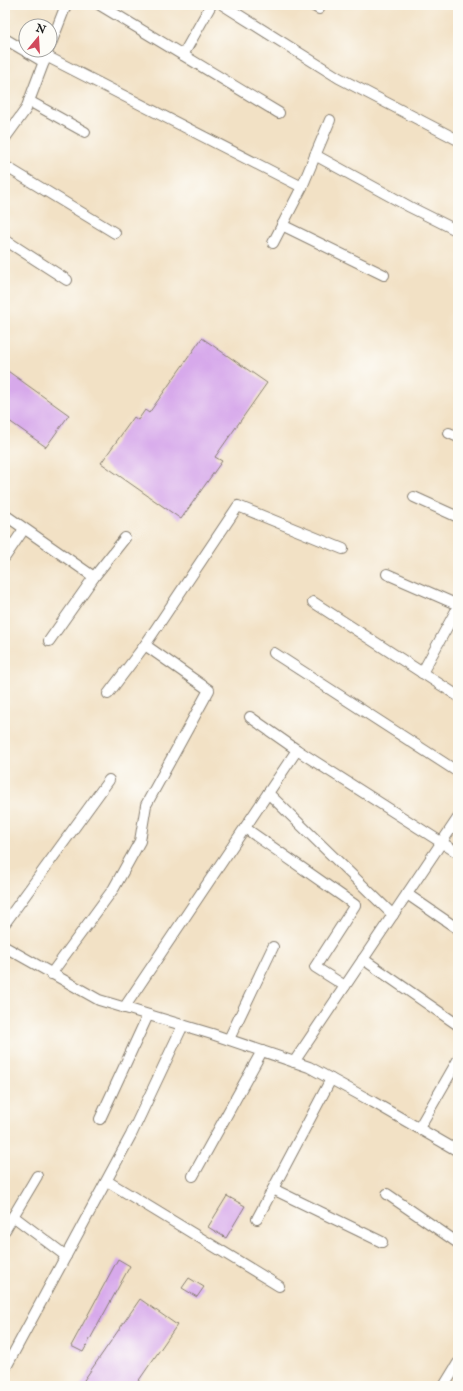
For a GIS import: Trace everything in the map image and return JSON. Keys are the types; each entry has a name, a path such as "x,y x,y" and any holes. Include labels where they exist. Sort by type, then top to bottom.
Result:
{"street":[{"path":"58,26 66,5"},
{"path":"100,5 279,113"},
{"path":"183,55 211,5"},
{"path":"223,5 339,78 458,140"},
{"path":"5,39 18,44"},
{"path":"5,138 8,127 26,109 45,58"},
{"path":"55,58 302,187"},
{"path":"29,101 85,132"},
{"path":"273,243 302,187 330,120"},
{"path":"315,155 410,207 458,231"},
{"path":"5,166 116,233"},
{"path":"282,225 384,275"},
{"path":"5,240 68,280"},
{"path":"414,497 458,517"},
{"path":"108,694 145,645 238,506 343,549"},
{"path":"5,515 94,577"},
{"path":"5,557 24,529"},
{"path":"49,641 94,577 125,538"},
{"path":"387,574 458,606 422,673"},
{"path":"313,602 458,696"},
{"path":"52,974 118,882 140,841 146,804 209,690 145,645"},
{"path":"274,653 458,772"},
{"path":"250,717 297,750 458,853"},
{"path":"124,1008 297,750"},
{"path":"5,923 109,780"},
{"path":"268,792 393,915"},
{"path":"294,1062 458,818"},
{"path":"245,828 355,905 315,967 345,986"},
{"path":"407,894 458,928"},
{"path":"229,1039 273,947"},
{"path":"5,948 99,1000 229,1039 309,1067 458,1151"},
{"path":"363,959 458,1025"},
{"path":"100,1120 148,1015"},
{"path":"5,1368 131,1136 183,1025"},
{"path":"193,1176 262,1051"},
{"path":"419,1128 458,1060"},
{"path":"257,1219 332,1079"},
{"path":"5,1230 37,1176"},
{"path":"107,1181 279,1286"},
{"path":"273,1190 382,1242"},
{"path":"387,1194 458,1243"},
{"path":"13,1216 66,1256"},
{"path":"444,1386 458,1363"}],"building":[{"path":"202,338 267,383 215,457 222,461 181,519 101,463 134,417 138,420 145,410 149,413"},
{"path":"5,369 69,415 46,447 5,418"},
{"path":"227,1196 245,1206 226,1238 208,1227"},
{"path":"118,1259 130,1266 83,1352 71,1346"},
{"path":"189,1278 204,1287 197,1297 182,1288"},
{"path":"140,1299 177,1325 135,1386 80,1386"}]}
